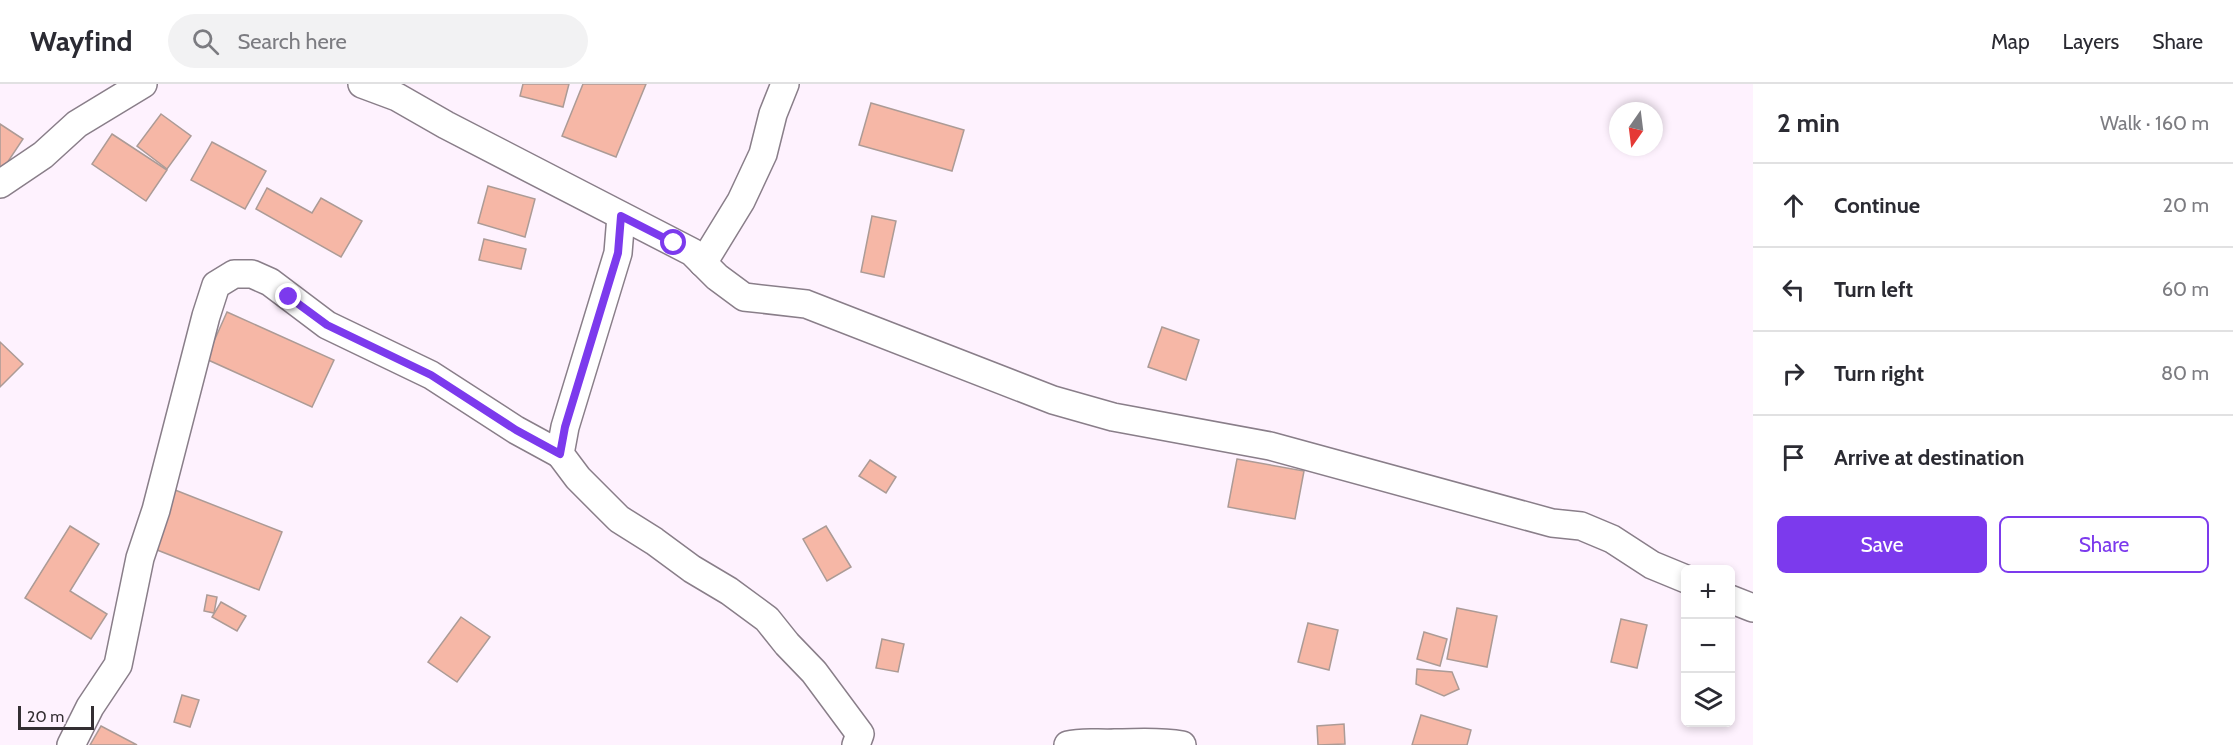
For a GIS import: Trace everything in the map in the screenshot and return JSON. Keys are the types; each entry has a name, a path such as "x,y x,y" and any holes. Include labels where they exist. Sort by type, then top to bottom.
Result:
{"street":[{"path":"0,184 43,155 77,124 143,84"},
{"path":"362,84 397,97 446,125 692,252 717,277 744,297 806,304 1053,400 1113,417 1270,446 1552,523 1581,526 1612,539 1652,565 1681,577"},
{"path":"703,262 741,201 763,154 773,114 785,84"},
{"path":"560,454 565,427 618,253 621,216"},
{"path":"70,745 90,707 118,665 140,558 156,510 206,315 216,285 234,274 252,274 270,282 327,325 431,375 516,430 560,454 578,478 619,519 692,569 729,591 767,620 814,672 860,734 856,745"},
{"path":"1735,601 1753,608"},
{"path":"1068,745 1077,742 1157,741 1182,745"}],"building":[{"path":"523,84 569,84 563,107 520,96"},
{"path":"583,84 646,84 616,157 562,136"},
{"path":"871,103 964,130 952,171 859,145"},
{"path":"161,114 191,136 167,169 137,146"},
{"path":"0,124 23,139 1,172 0,172"},
{"path":"112,134 167,170 146,201 92,164"},
{"path":"212,142 266,171 245,209 191,180"},
{"path":"488,186 535,199 525,237 478,223"},
{"path":"267,188 312,213 321,198 362,221 341,257 256,209"},
{"path":"872,216 896,221 884,277 861,272"},
{"path":"484,239 526,249 521,269 479,260"},
{"path":"227,312 334,360 312,407 206,359"},
{"path":"1162,327 1199,340 1186,380 1148,367"},
{"path":"0,342 23,364 0,387"},
{"path":"1237,459 1304,471 1295,519 1228,507"},
{"path":"870,460 896,477 886,493 859,476"},
{"path":"170,488 282,532 259,590 147,546"},
{"path":"70,526 99,544 70,591 107,614 91,639 25,598"},
{"path":"826,526 851,567 827,581 803,539"},
{"path":"207,595 217,597 214,613 204,611"},
{"path":"221,602 246,616 237,631 212,617"},
{"path":"1457,608 1497,616 1487,667 1447,659"},
{"path":"461,617 490,637 457,682 428,662"},
{"path":"1621,619 1647,625 1637,668 1611,662"},
{"path":"1308,623 1338,630 1329,670 1298,662"},
{"path":"1424,632 1447,639 1440,666 1417,659"},
{"path":"882,639 904,644 898,672 876,668"},
{"path":"1417,669 1452,672 1459,689 1444,696 1416,684"},
{"path":"182,695 199,700 190,727 174,722"},
{"path":"1421,715 1471,730 1467,745 1412,745"},
{"path":"1344,724 1345,744 1318,745 1317,726"},
{"path":"101,726 137,745 90,745"}],"route":[{"path":"289,297 327,325 431,375 516,430 560,454 565,427 618,253 621,216 674,243"}]}
